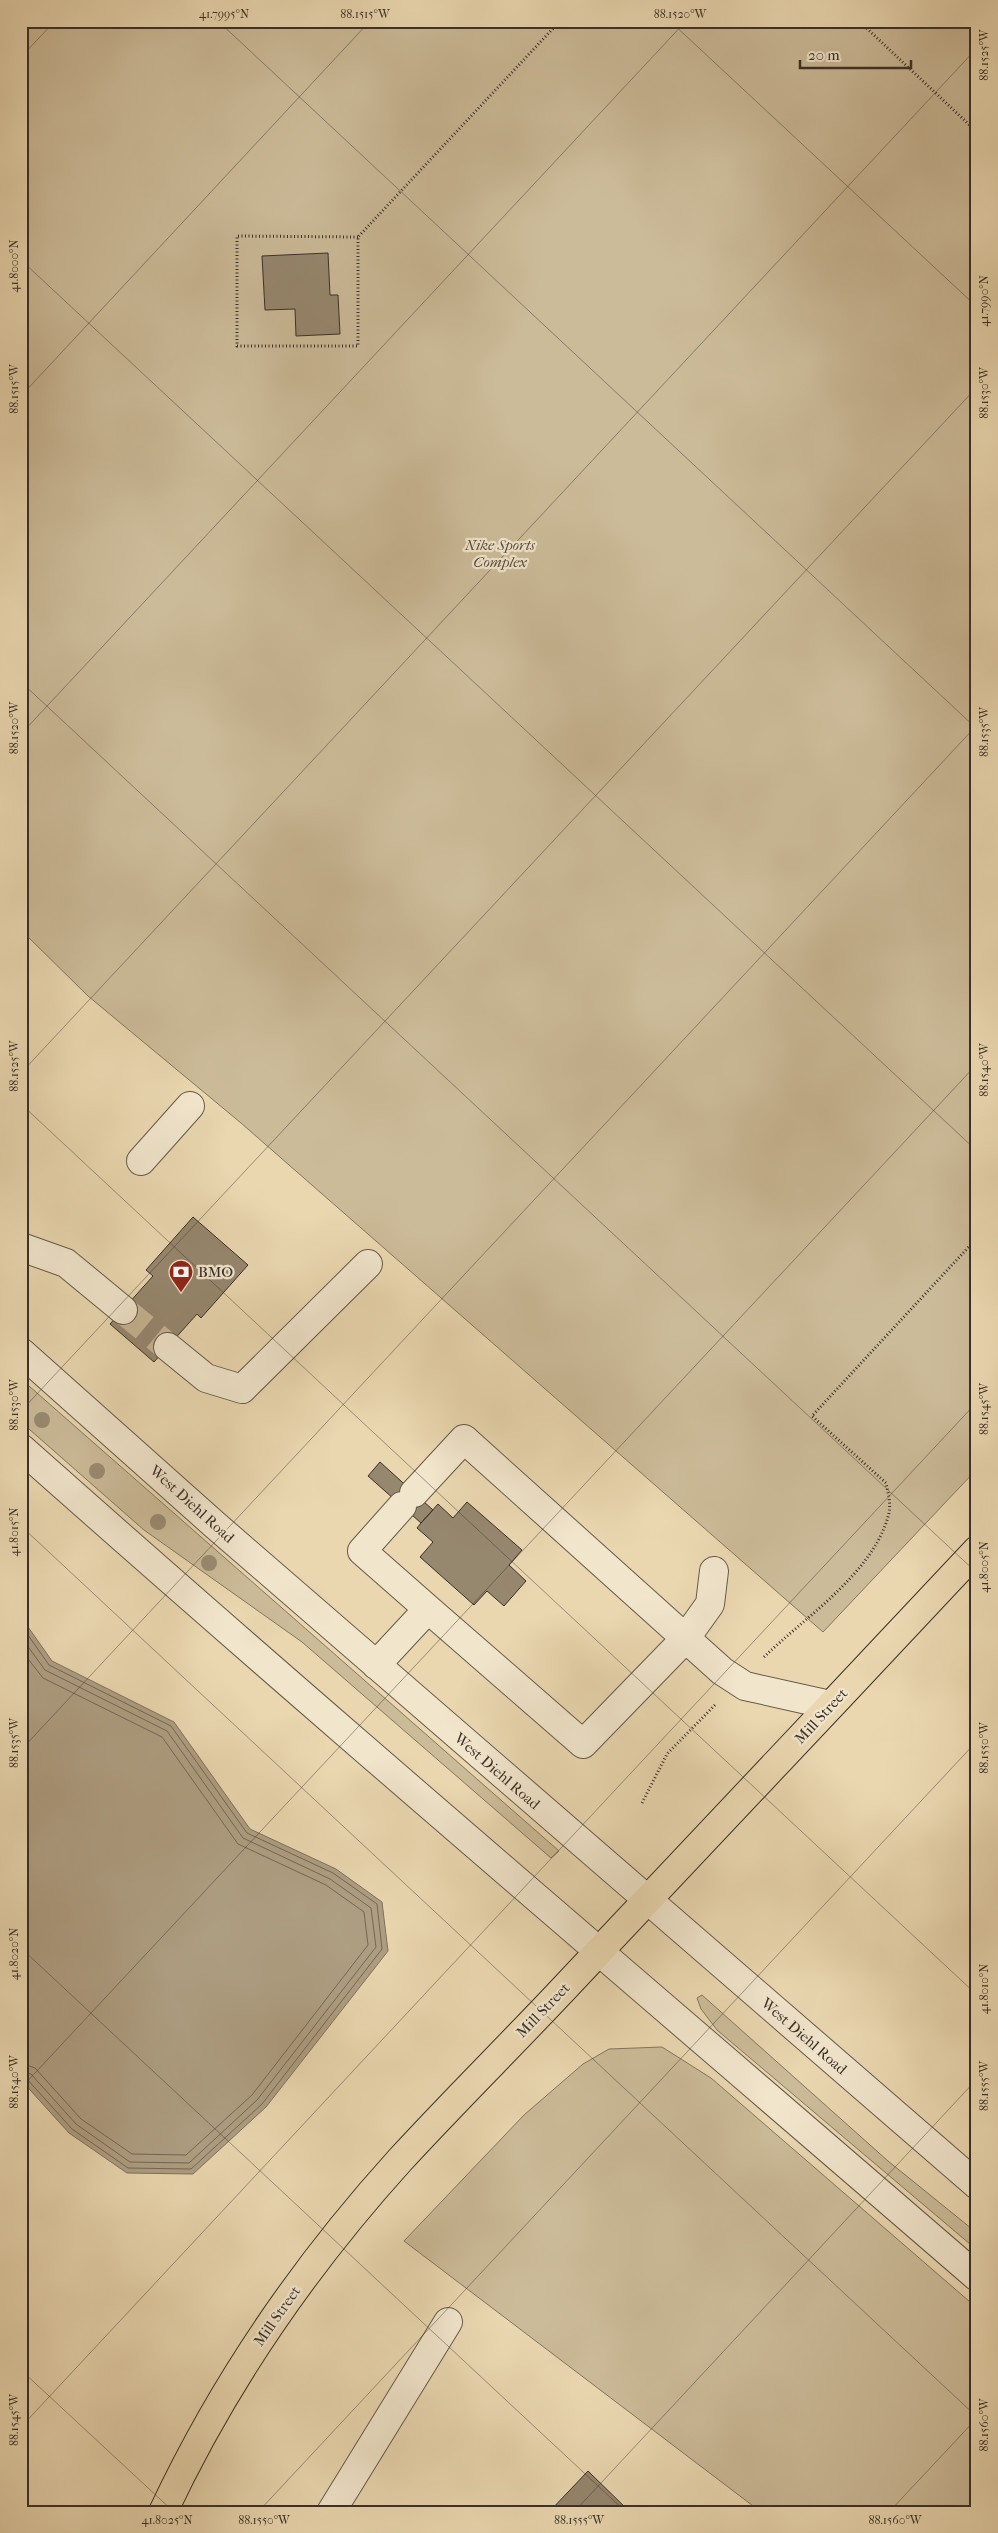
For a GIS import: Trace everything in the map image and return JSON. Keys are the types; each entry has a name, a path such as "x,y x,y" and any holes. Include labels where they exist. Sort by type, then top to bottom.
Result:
{"main road":[{"name":"Mill Street","path":"162,2512 192,2451 253,2350 326,2248 398,2162 977,1550"}],"street":[{"path":"141,1161 190,1106"},
{"path":"21,1247 66,1263 123,1310"},
{"path":"168,1347 206,1378 242,1389 368,1264"},
{"name":"West Diehl Road","path":"21,1352 376,1665 977,2185"},
{"path":"714,1571 710,1604 685,1639 583,1744 362,1551 464,1439 644,1599 685,1639 722,1671 745,1686 830,1705"},
{"path":"21,1448 977,2277"},
{"path":"376,1665 428,1609"},
{"path":"331,2512 448,2322"}],"path":[{"path":"358,237 237,236 237,346 358,346 358,237 560,21"},
{"path":"859,21 977,132"},
{"path":"642,1803 667,1754 738,1682 830,1599 860,1567 880,1537 889,1512 890,1498 886,1483 812,1416 977,1238"}],"green space":[{"name":"Nike Sports Complex","path":"21,21 977,21 977,1469 823,1632 241,1123 88,996 21,930"},
{"path":"21,1379 559,1851 551,1858 302,1642 144,1530 21,1422"},
{"path":"702,1995 888,2161 977,2233 977,2250 717,2030 701,2009 697,1998"},
{"path":"662,2047 711,2078 977,2308 977,2512 761,2512 404,2241 524,2115 583,2064 609,2049"}],"water":[{"path":"21,1617 52,1661 174,1722 250,1829 336,1869 382,1902 388,1951 266,2107 193,2174 127,2173 69,2133 21,2080"}],"building":[{"path":"328,253 330,295 338,295 340,334 296,336 295,309 265,310 262,256"},
{"name":"BMO","path":"193,1217 248,1265 201,1318 197,1314 154,1362 110,1324 153,1276 146,1270"},
{"path":"380,1462 433,1510 421,1523 368,1476"},
{"path":"467,1502 522,1550 509,1565 526,1581 504,1606 487,1591 474,1605 420,1557 433,1542 417,1528 421,1523 438,1504 453,1518"},
{"path":"588,2471 630,2512 549,2512"}],"tunnel":[{"path":"123,1310 168,1347"}],"place":[{"name":"BMO","path":"181,1293"}]}
